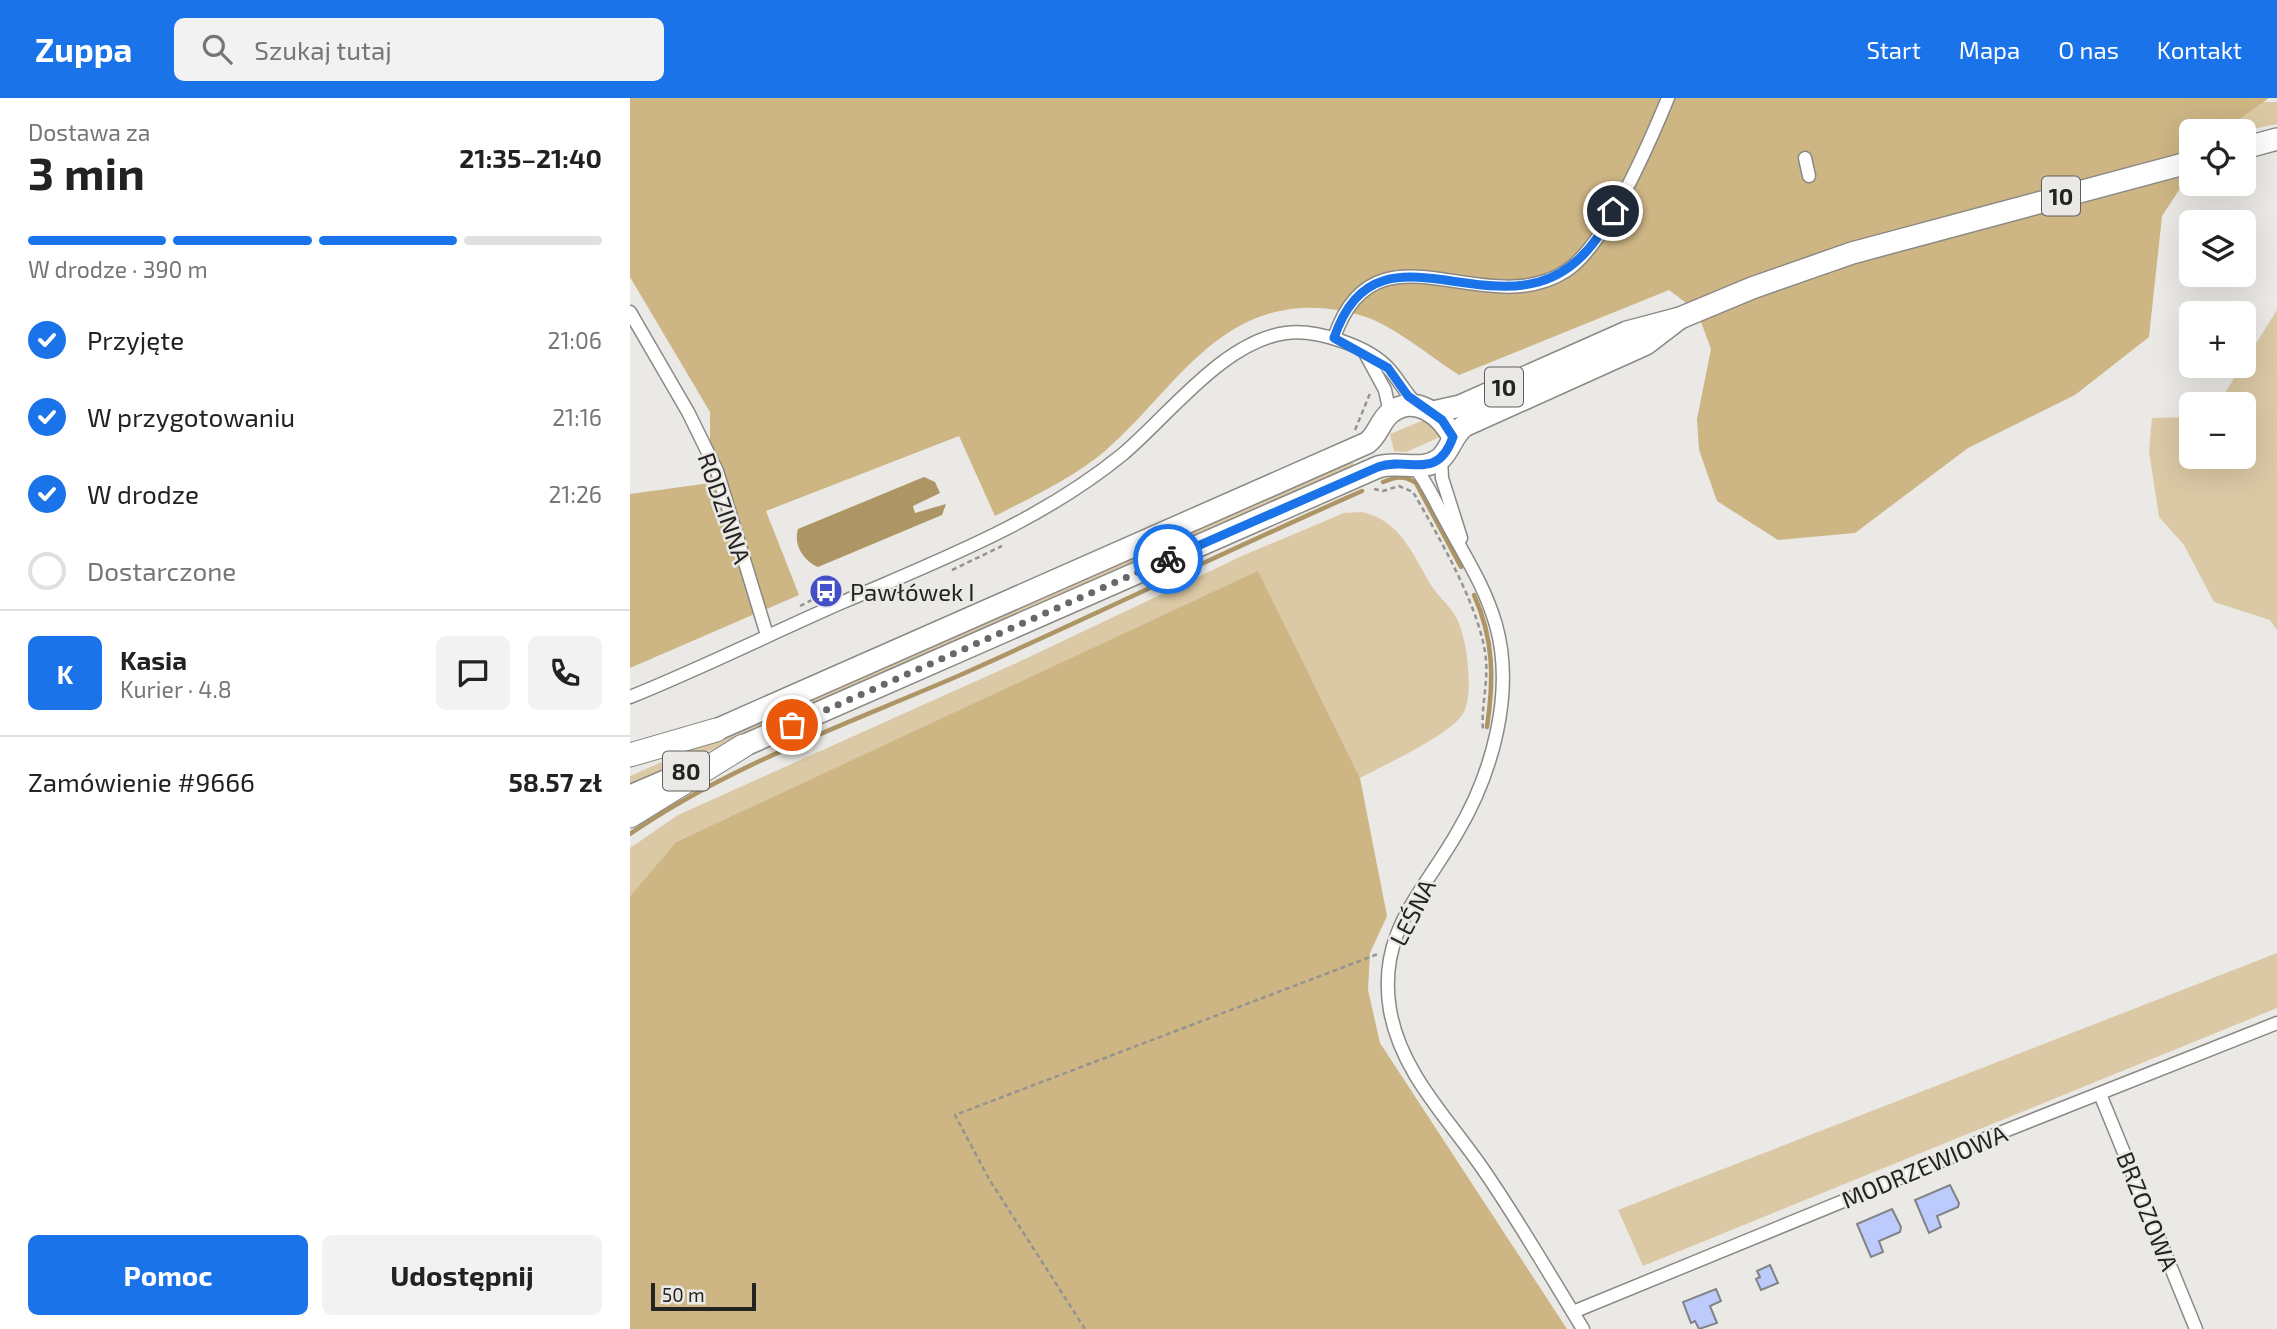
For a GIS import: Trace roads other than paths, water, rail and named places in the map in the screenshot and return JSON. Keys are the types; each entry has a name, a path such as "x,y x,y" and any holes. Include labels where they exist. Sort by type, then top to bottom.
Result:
{"highway":[{"path":"2256,145 2277,139"},
{"name":"10","path":"1390,413 1402,407 1446,411 1627,332 1680,318 1752,288 1852,253 2179,165"},
{"name":"10","path":"1441,458 1453,437 1464,426 1646,344 1680,318"},
{"path":"1426,409 1453,437"},
{"path":"630,755 716,730 1338,457 1367,443 1378,433 1390,413"},
{"path":"1378,433 1387,453 1407,465"},
{"path":"630,816 743,746 1378,467 1430,465 1441,458"}],"main road":[{"name":"80","path":"630,767 716,730"},
{"name":"80","path":"630,795 743,746"}],"street":[{"path":"1334,338 1353,297 1366,286 1382,279 1422,277 1507,288 1548,280 1582,259 1605,227 1668,98"},
{"path":"1805,158 1809,176"},
{"name":"RODZINNA","path":"630,312 668,375 717,471 767,635"},
{"path":"630,697 977,543 1056,503 1124,453 1205,378 1252,344 1289,332 1334,338 1388,368 1426,409"},
{"path":"1366,354 1385,390 1390,413"},
{"name":"LEŚNA","path":"1441,458 1442,478 1455,511 1462,545"},
{"name":"LEŚNA","path":"1407,465 1427,483 1447,523 1462,545 1496,625 1502,656 1500,704 1491,752 1482,780 1458,832 1409,905 1391,949 1388,972 1390,1009 1397,1040 1409,1067 1485,1172 1583,1329"},
{"name":"MODRZEWIOWA","path":"1573,1312 2277,1023"},
{"name":"BRZOZOWA","path":"2100,1094 2196,1329"}],"waterway":[{"path":"1383,482 1400,478 1416,483 1461,567"},
{"path":"630,834 668,809 748,766 958,676 1362,491"},
{"path":"1474,595 1481,611 1491,660 1487,727"}],"place":[{"name":"Pawłówek I","path":"826,591"}]}
